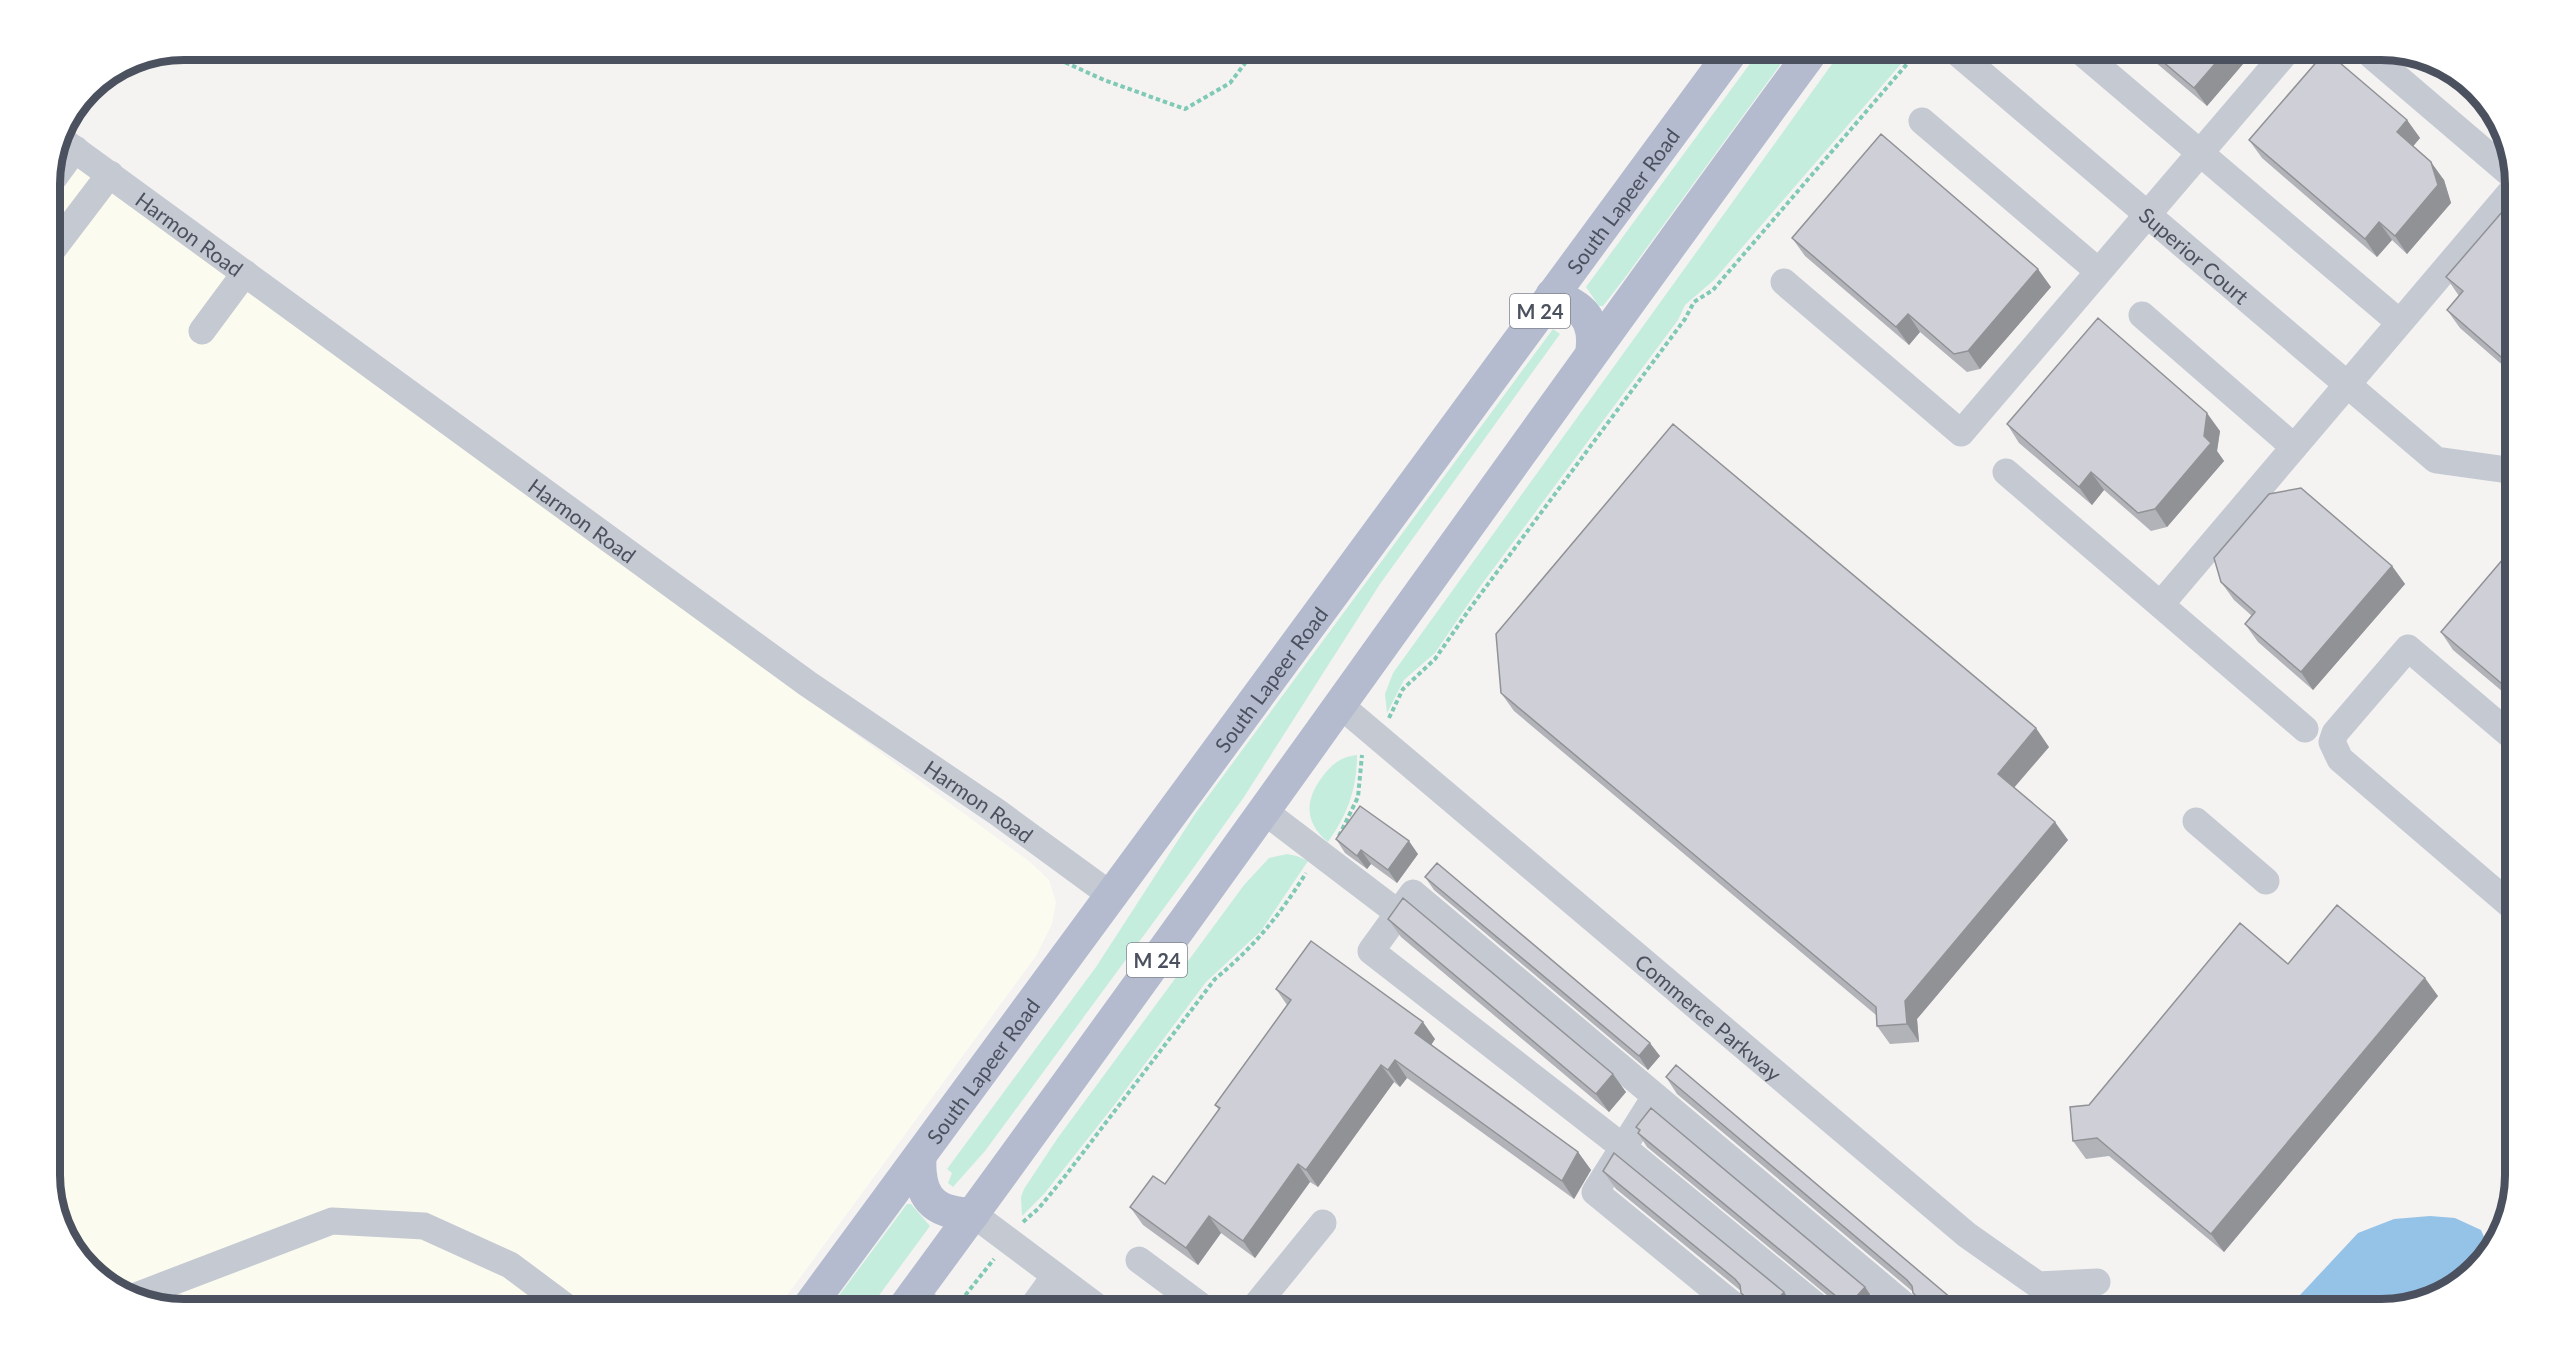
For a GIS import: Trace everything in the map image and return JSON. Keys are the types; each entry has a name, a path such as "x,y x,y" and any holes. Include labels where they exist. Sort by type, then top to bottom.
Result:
{"main road":[{"name":"South Lapeer Road","path":"815,1299 1726,60"},
{"name":"M 24","path":"919,1299 973,1214 1264,812 1592,351 1806,60"},
{"path":"1552,295 1576,306 1585,314 1591,325 1592,351"},
{"path":"920,1156 919,1176 922,1189 931,1202 943,1210 957,1214 973,1214"}],"street":[{"name":"Superior Court","path":"1966,60 2436,460 2505,470"},
{"path":"2091,60 2399,322"},
{"path":"1784,282 1961,433 2279,60"},
{"path":"2378,60 2504,169"},
{"path":"1922,121 2098,271"},
{"name":"Harmon Road","path":"67,143 808,684 997,812 1112,896"},
{"path":"60,240 110,174"},
{"path":"2161,604 2505,199"},
{"path":"202,331 245,273"},
{"path":"2142,315 2294,447"},
{"path":"2006,472 2305,729"},
{"path":"2505,730 2408,648 2335,733 2332,742 2340,759 2505,900"},
{"name":"Commerce Parkway","path":"1340,705 1967,1235 2038,1285 2097,1282"},
{"path":"1264,812 1398,913"},
{"path":"2196,820 2266,881"},
{"path":"1807,1299 1624,1148 1371,951 1413,893 1892,1299"},
{"path":"1655,1096 1595,1191 1725,1299"},
{"path":"973,1214 1085,1299"},
{"path":"145,1292 332,1221 424,1227 510,1265 555,1299"},
{"path":"1262,1299 1323,1223"},
{"path":"1139,1260 1190,1299"},
{"path":"1039,1299 1055,1276"}],"path":[{"path":"1060,60 1104,80 1185,110 1230,83 1247,60"},
{"path":"1389,718 1403,689 1445,647 1471,607 1685,319 1691,305 1713,290 1910,60"},
{"path":"1336,840 1358,797 1362,755"},
{"path":"1024,1221 1039,1208 1109,1120 1210,985 1244,955 1270,927 1306,872"},
{"path":"962,1299 978,1276 992,1262"}],"shaded area":[{"path":"63,158 417,413 1030,862 1049,880 1056,902 1052,924 1036,956 784,1299 176,1299 160,1297 129,1286 102,1268 81,1244 73,1230 62,1199 60,1183 60,176"}],"green space":[{"path":"1753,60 1784,60 1603,306 1599,306 1586,287"},
{"path":"1836,60 1904,60 1714,280 1685,305 1678,320 1479,588 1435,653 1404,680 1387,713 1385,694 1393,673"},
{"path":"1553,329 1560,334 1380,584 1244,797 985,1151 953,1187 948,1183 952,1173 947,1169 1096,967 1195,814"},
{"path":"1357,755 1357,767 1350,800 1328,842 1315,828 1312,821 1311,797 1331,766 1340,760"},
{"path":"1287,854 1308,861 1261,931 1206,982 1112,1108 1044,1194 1022,1216 1021,1197 1024,1189 1057,1139 1244,885 1269,858"},
{"path":"907,1204 911,1204 930,1226 876,1299 836,1299"}],"water":[{"path":"2430,1216 2455,1218 2481,1230 2486,1241 2474,1257 2450,1278 2429,1290 2413,1295 2381,1299 2296,1299 2358,1233 2394,1219"}],"building":[{"path":"2161,60 2218,60 2194,88"},
{"path":"2318,60 2337,60 2407,120 2397,132 2431,162 2438,185 2395,236 2379,222 2365,239 2249,140"},
{"path":"1881,134 2038,269 1968,351 1954,354 1908,314 1896,327 1792,238"},
{"path":"2505,209 2505,360 2447,310 2463,291 2446,277"},
{"path":"2098,318 2207,413 2204,436 2211,443 2155,509 2138,513 2091,472 2079,487 2007,424"},
{"path":"1673,424 2036,728 1998,774 2055,822 1905,1001 1907,1024 1877,1026 1876,1007 1501,693 1496,634"},
{"path":"2301,488 2392,566 2301,672 2245,624 2255,612 2221,582 2214,558 2269,494"},
{"path":"2505,557 2505,686 2441,632"},
{"path":"1360,806 1409,841 1388,870 1361,850 1357,856 1336,839"},
{"path":"1437,863 1650,1043 1639,1056 1425,877"},
{"path":"1403,898 1613,1074 1596,1094 1388,919"},
{"path":"2337,905 2425,978 2211,1234 2097,1138 2073,1141 2070,1107 2089,1105 2240,923 2288,964"},
{"path":"1311,941 1423,1022 1415,1033 1578,1152 1562,1181 1395,1060 1388,1070 1381,1065 1306,1170 1298,1164 1243,1241 1209,1216 1186,1248 1130,1207 1153,1176 1165,1184 1220,1108 1215,1105 1291,1000 1276,989"},
{"path":"1676,1065 1952,1299 1915,1299 1917,1297 1907,1280 1666,1077"},
{"path":"1651,1108 1865,1287 1854,1299 1840,1299 1638,1133 1640,1130 1636,1127"},
{"path":"1614,1153 1784,1292 1778,1299 1748,1299 1741,1293 1740,1285 1735,1279 1603,1171"}]}
